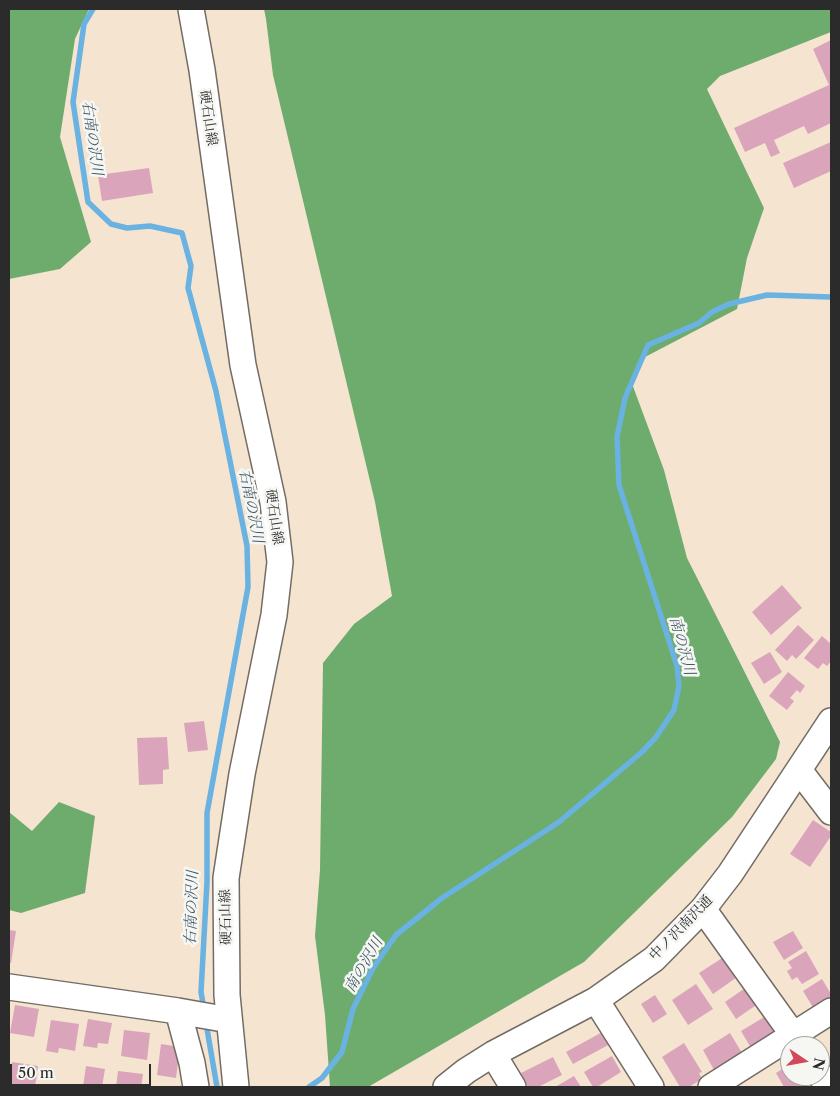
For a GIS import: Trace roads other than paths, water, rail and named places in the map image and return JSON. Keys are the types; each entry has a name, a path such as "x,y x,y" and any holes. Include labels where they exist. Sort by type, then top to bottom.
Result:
{"street":[{"name":"硬石山線","path":"191,9 243,365 273,502 280,562 274,615 242,774 226,878 229,1020 236,1087"},
{"name":"中ノ沢南沢通","path":"446,1087 492,1054 596,1000 654,959 703,909 730,874 831,722"},
{"path":"799,770 831,812"},
{"path":"703,909 794,1036"},
{"path":"9,987 229,1020"},
{"path":"596,1000 650,1087"},
{"path":"178,1011 192,1063 196,1087"},
{"path":"802,1036 831,1011"},
{"path":"711,1087 780,1049"},
{"path":"492,1054 512,1087"}],"waterway":[{"name":"右南の沢川","path":"93,9 84,24 73,102 88,202 111,224 127,228 150,226 182,233 191,266 188,288 216,391 247,546 248,587 207,813 207,882 201,992 204,1009"},
{"name":"南の沢川","path":"309,1087 322,1078 342,1052 353,1009 373,968 396,935 442,898 559,822 642,752 656,737 674,710 679,686 677,666 619,485 617,437 625,398 648,345 699,323 712,312 729,304 767,295 831,297"},
{"name":"右南の沢川","path":"206,1023 217,1087"}]}
